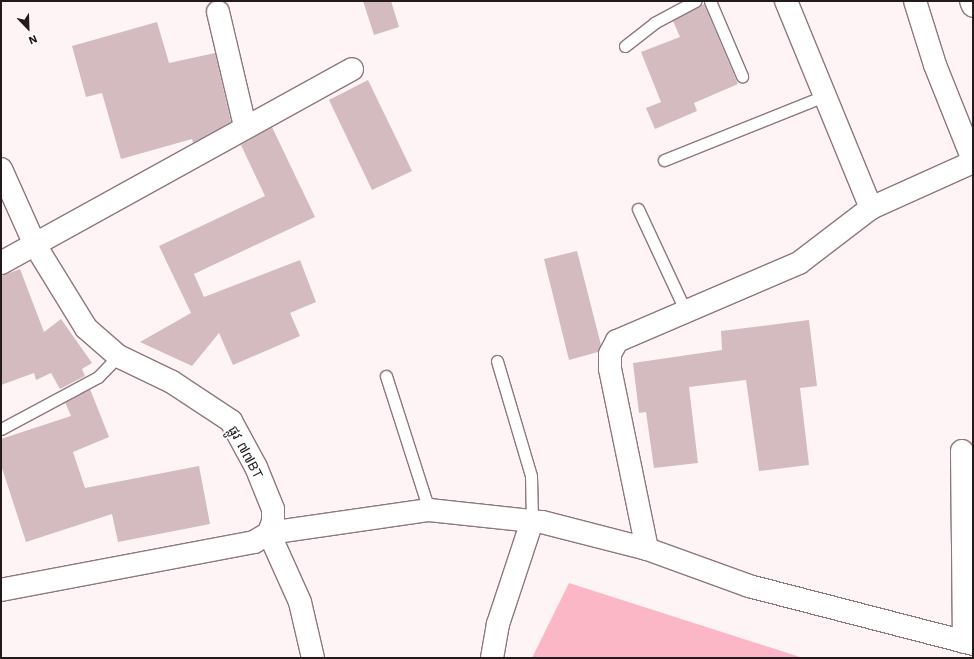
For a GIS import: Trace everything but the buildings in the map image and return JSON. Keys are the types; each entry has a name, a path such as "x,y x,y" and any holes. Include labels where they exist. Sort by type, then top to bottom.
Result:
{"street":[{"path":"786,1 871,208"},
{"path":"646,549 610,354 617,341 685,310 799,263 871,208 973,161 935,64 915,1"},
{"path":"971,1 973,6"},
{"path":"218,12 245,126"},
{"path":"1,263 245,126 352,69"},
{"name":"ផ្លូវ ៧៧BT","path":"1,169 35,245 86,328 118,356 172,382 231,422 256,467 273,508 269,533"},
{"path":"1,590 254,542 269,533 429,510 532,521 646,549 749,586 969,643 962,451"},
{"path":"492,658 498,624 532,521"},
{"path":"269,533 300,602 313,658"}],"lane":[{"path":"625,46 654,23 695,1"},
{"path":"710,1 742,76"},
{"path":"664,160 824,96"},
{"path":"638,209 685,310"},
{"path":"1,430 98,377 118,356"},
{"path":"497,361 531,476 532,521"},
{"path":"386,376 429,510"}],"shaded area":[{"path":"569,583 803,658 532,658"}]}
